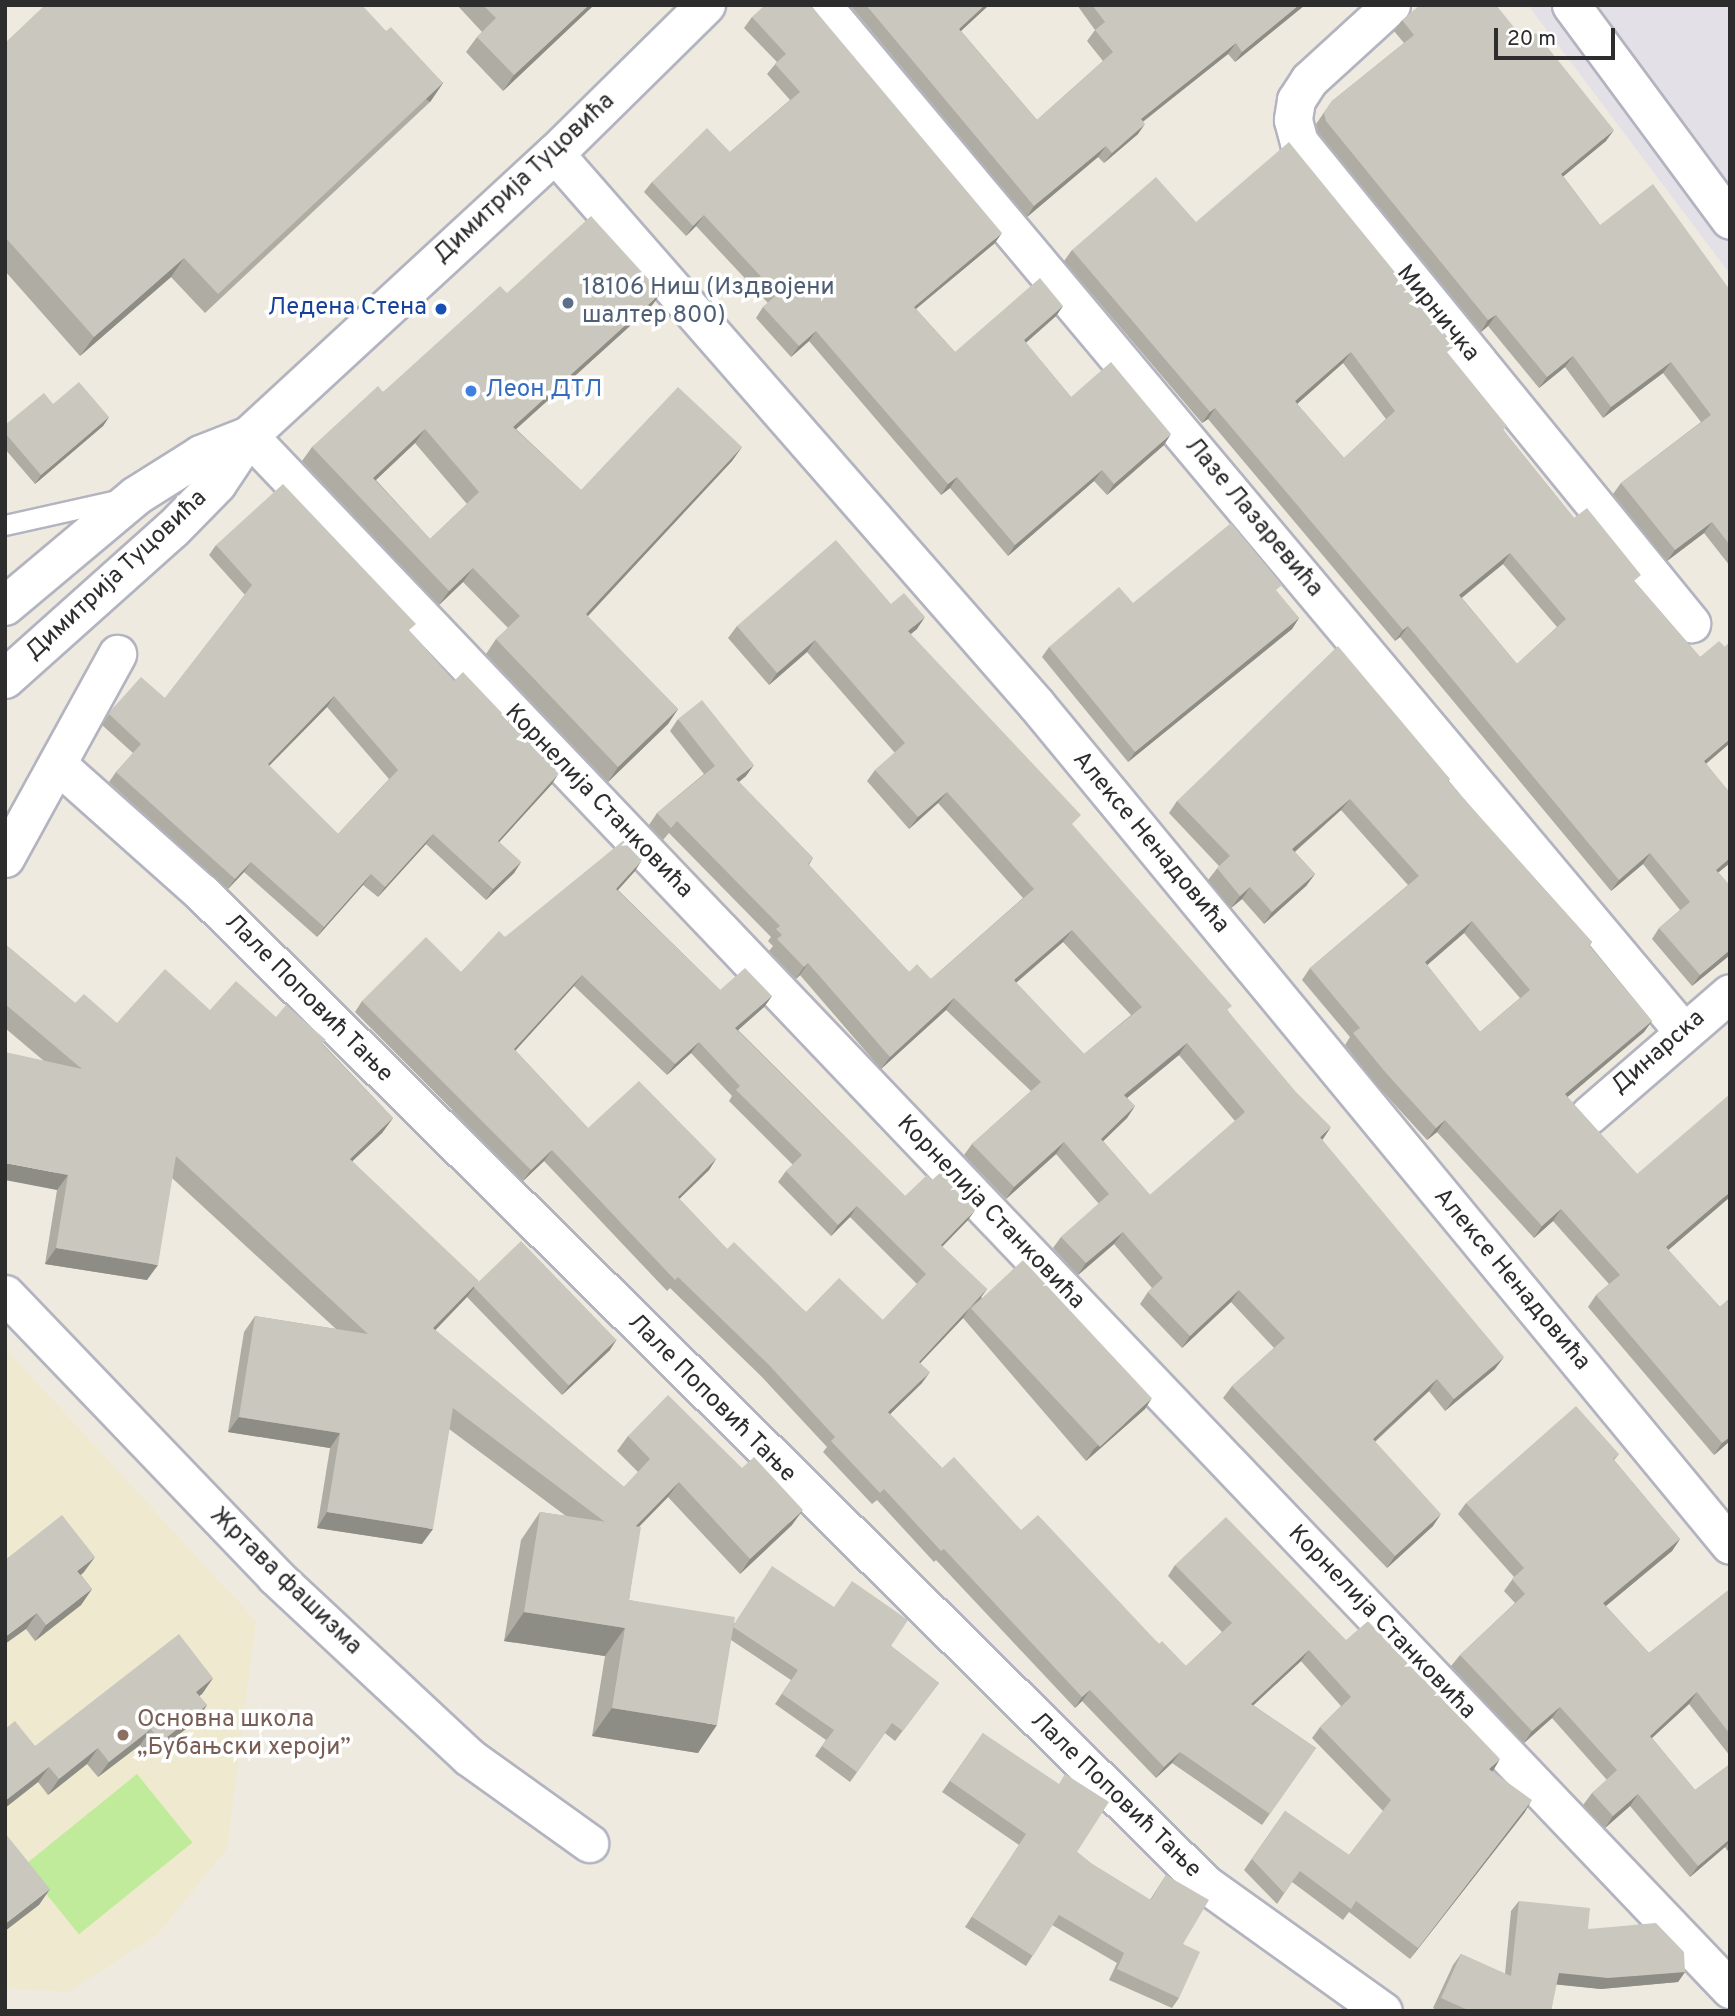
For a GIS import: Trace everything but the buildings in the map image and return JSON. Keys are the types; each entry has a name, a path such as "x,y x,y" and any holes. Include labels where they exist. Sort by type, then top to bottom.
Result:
{"main road":[{"name":"Димитрија Туцовића","path":"5,679 173,529 217,484 249,436 555,154 706,5"},
{"name":"Димитрија Туцовића","path":"5,606 136,496 201,455 249,436"}],"street":[{"name":"Лазе Лазаревића","path":"822,5 1683,1031"},
{"name":"Мирничка","path":"1391,5 1309,79 1296,100 1293,120 1299,142 1691,622"},
{"path":"1571,5 1730,220"},
{"name":"Алексе Ненадовића","path":"555,154 1036,704 1730,1545"},
{"name":"Корнелија Станковића","path":"249,436 1730,1989"},
{"path":"5,858 117,654"},
{"name":"Лале Поповић Тање","path":"57,764 202,893 1204,1883 1383,2011"},
{"name":"Динарска","path":"1589,1115 1730,993"},
{"name":"Жртава фашизма","path":"5,1294 275,1576 469,1757 589,1843"}],"lane":[{"path":"5,525 136,496"}],"shaded area":[{"path":"1528,5 1730,5 1730,274"},
{"name":"Основна школа „Бубањски хероји”","path":"5,1348 256,1621 227,1849 157,1935 68,1992 5,1988"}],"green space":[{"path":"137,1774 192,1842 79,1934 24,1866"}],"place":[{"name":"18106 Ниш (Издвојени шалтер 800)","path":"568,303"},
{"name":"Ледена Стена","path":"441,309"},
{"name":"Леон ДТЛ","path":"471,391"},
{"name":"Основна школа „Бубањски хероји”","path":"123,1735"}]}
